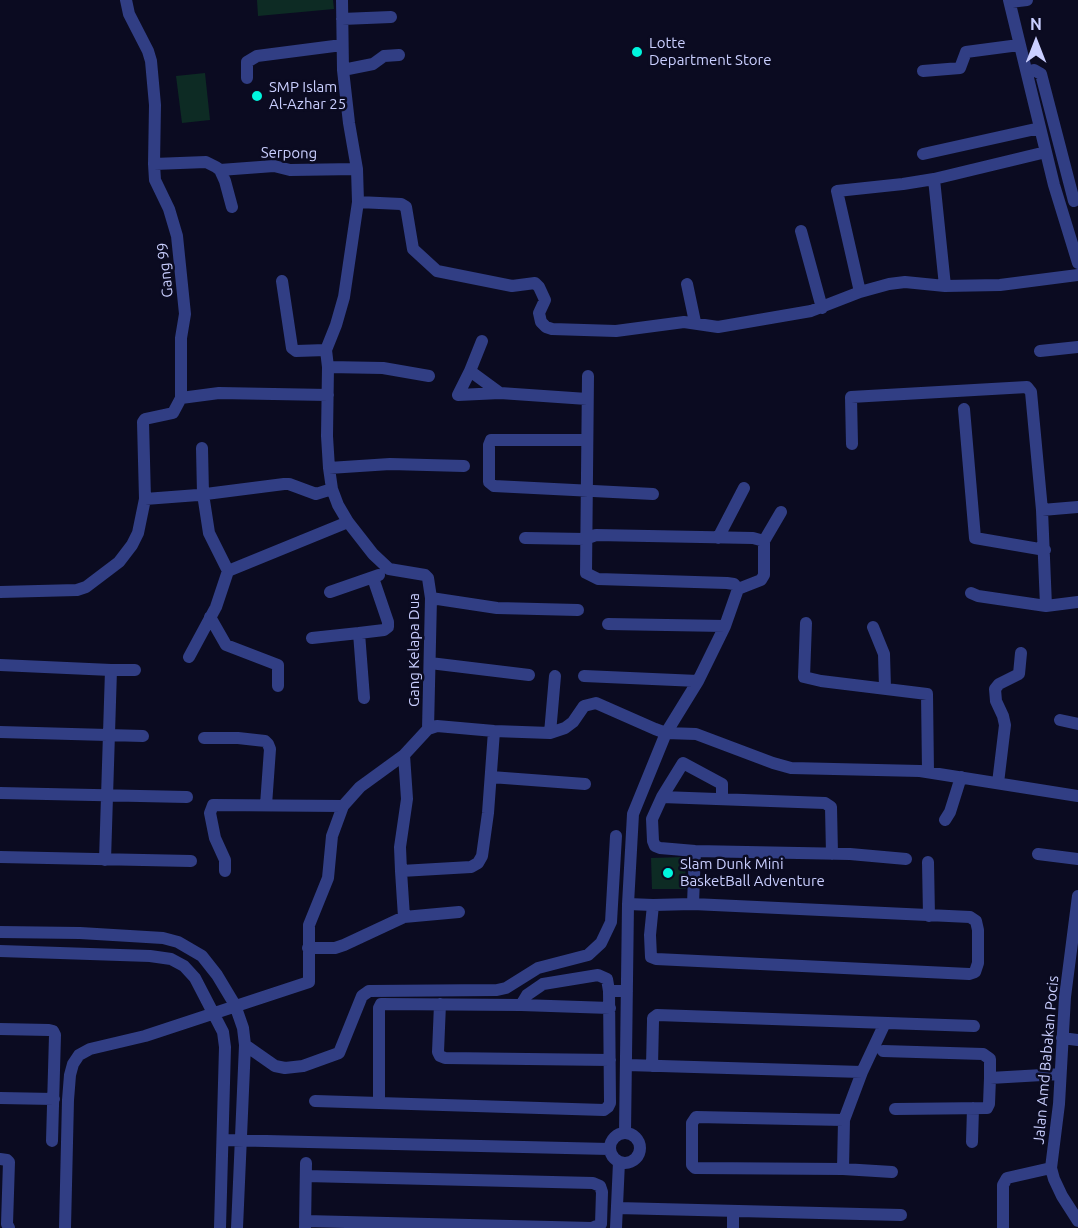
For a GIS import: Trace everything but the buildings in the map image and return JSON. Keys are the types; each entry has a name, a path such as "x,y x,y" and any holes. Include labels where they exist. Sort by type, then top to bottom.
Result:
{"street":[{"name":"Gang 99","path":"126,0 129,14 151,61 155,105 153,164 155,180 169,209 177,236 185,314 181,338 181,398"},
{"path":"330,592 373,578 389,569 373,554 348,522 332,489 329,468 326,350 339,319 344,297 358,202 357,169 349,123 342,45 342,0"},
{"path":"1027,0 1010,1 1046,153 1078,263"},
{"path":"342,19 391,17"},
{"path":"248,78 248,62 257,56 342,45"},
{"path":"923,71 961,67 966,52 1019,45"},
{"path":"344,70 373,64 384,56 399,55"},
{"path":"1027,72 1034,70 1041,74 1077,203 1061,206"},
{"path":"922,154 1040,128"},
{"path":"860,292 837,191 934,179 1046,153"},
{"name":"Serpong","path":"153,164 206,162 220,170 274,166 290,170 357,169"},
{"path":"220,170 232,207"},
{"path":"934,179 945,286"},
{"path":"358,202 401,204 406,207 413,249 437,271 512,286 535,283 545,300 539,313 540,322 546,327 616,331 695,322 718,327 822,308 860,292 905,282 945,286 1000,285 1078,276"},
{"path":"801,231 822,308"},
{"path":"282,281 292,348 296,351 326,350"},
{"path":"687,284 695,322"},
{"path":"482,341 459,395 500,393 588,399"},
{"path":"1040,351 1078,347"},
{"path":"328,367 383,368 429,376"},
{"path":"470,370 500,393"},
{"path":"588,376 586,573 592,578 727,583 734,584 738,589"},
{"path":"852,444 851,397 1028,387 1031,392 1042,510 1046,606"},
{"path":"0,592 68,592 86,587 120,562 138,532 145,499 142,422 145,419 173,413 181,398 219,393 328,395"},
{"path":"964,409 975,538 1045,550"},
{"path":"587,440 491,440 488,478 490,485 653,494"},
{"path":"189,657 216,607 228,571 209,533 203,494 202,448"},
{"path":"329,468 390,464 464,466"},
{"path":"145,499 284,484 316,494 332,489"},
{"path":"718,538 744,488"},
{"path":"1042,510 1078,507"},
{"path":"625,1133 628,904 633,814 666,733 698,681 725,626 738,589 761,580 764,576 764,541 781,512"},
{"path":"228,571 348,522"},
{"path":"525,538 585,539 596,535 764,541"},
{"name":"Gang Kelapa Dua","path":"389,569 425,576 429,581 431,598 428,729"},
{"path":"312,638 384,630 388,627 385,608 373,578"},
{"path":"971,593 1046,606 1078,602"},
{"path":"431,598 496,608 578,610"},
{"path":"210,617 226,645 278,665 278,686"},
{"path":"806,623 804,677 927,694 928,772"},
{"path":"608,624 725,626"},
{"path":"873,627 884,654 885,688"},
{"path":"359,633 364,698"},
{"path":"998,783 1005,726 996,701 995,690 999,684 1020,674 1021,653"},
{"path":"430,663 529,675"},
{"path":"0,665 135,670"},
{"path":"105,860 111,670"},
{"path":"550,733 555,676"},
{"path":"584,676 698,681"},
{"path":"66,1228 68,1100 70,1075 79,1055 90,1049 145,1036 307,983 309,980 309,925 328,878 332,836 343,806 360,787 404,755 428,729 437,726 550,733 565,728 573,722 584,706 596,703 666,733 696,734 791,768 928,772 1078,796"},
{"path":"1060,720 1078,724"},
{"path":"401,871 471,867 478,863 482,856 494,731"},
{"path":"0,732 143,736"},
{"path":"204,738 238,738 265,741 268,744 270,749 266,805"},
{"path":"404,755 407,799 400,847 404,917"},
{"path":"722,799 722,784 683,763 662,797 652,819 655,846 695,851 832,854 906,859"},
{"path":"491,777 585,784"},
{"path":"945,820 950,812 961,777"},
{"path":"0,794 187,797"},
{"path":"662,797 825,803 831,807 832,854"},
{"path":"225,871 225,860 215,838 210,808 219,804 343,806"},
{"path":"245,1045 275,1066 285,1068 303,1066 339,1053 362,996 369,990 497,990 538,968 588,955 601,943 611,922 616,836"},
{"path":"693,904 695,851"},
{"path":"1038,854 1078,859"},
{"path":"0,857 191,861"},
{"path":"928,862 928,916"},
{"name":"Jalan Amd Babakan Pocis","path":"1078,896 1065,997 1051,1168 1053,1179 1078,1221"},
{"path":"628,904 653,904 693,904 969,917 976,921 978,963 975,972 969,974 656,959 651,957 650,952 653,904"},
{"path":"308,948 335,948 404,917 459,912"},
{"path":"0,932 80,933 163,938 178,942 202,956 235,1005 243,1028 245,1045 237,1228"},
{"path":"78,953 80,933"},
{"path":"0,951 150,956 171,959 184,966 195,978 223,1032 225,1047 220,1228"},
{"path":"315,1101 604,1110 608,1107 610,1102 610,1008 607,979 598,975 550,982 534,989 521,1005"},
{"path":"201,990 220,980"},
{"path":"609,991 627,991"},
{"path":"379,1103 380,1005 384,1003 610,1008"},
{"path":"440,1004 438,1052 445,1058 610,1060"},
{"path":"652,1066 653,1018 657,1015 975,1026"},
{"path":"843,1169 844,1120 862,1072 885,1023"},
{"path":"0,1029 53,1031 55,1035 52,1141"},
{"path":"1062,1038 1078,1040"},
{"path":"883,1051 983,1054 990,1059 988,1106 895,1109"},
{"path":"627,1065 862,1072"},
{"path":"990,1078 1060,1074"},
{"path":"0,1098 54,1099"},
{"path":"972,1142 973,1108"},
{"path":"844,1120 696,1117 692,1123 692,1165 695,1168 843,1169 892,1172"},
{"path":"625,1133 638,1140 639,1154 633,1161 619,1162 612,1157 609,1149 613,1138 625,1133"},
{"path":"223,1140 609,1149"},
{"path":"0,1159 9,1162 5,1225"},
{"path":"616,1228 619,1162"},
{"path":"306,1163 305,1225 596,1227 601,1224 602,1219 602,1192 600,1186 593,1183 306,1176"},
{"path":"1003,1228 1003,1185 1007,1178 1051,1168"},
{"path":"617,1208 901,1215"},
{"path":"733,1212 733,1228"}],"green space":[{"path":"257,0 333,0 334,9 258,16"},
{"path":"205,73 210,120 182,123 176,76"},
{"name":"Slam Dunk Mini BasketBall Adventure","path":"685,857 686,889 652,889 651,858"}],"place":[{"name":"Lotte Department Store","path":"637,52"},
{"name":"SMP Islam Al-Azhar 25","path":"257,96"},
{"name":"Slam Dunk Mini BasketBall Adventure","path":"668,873"}]}
